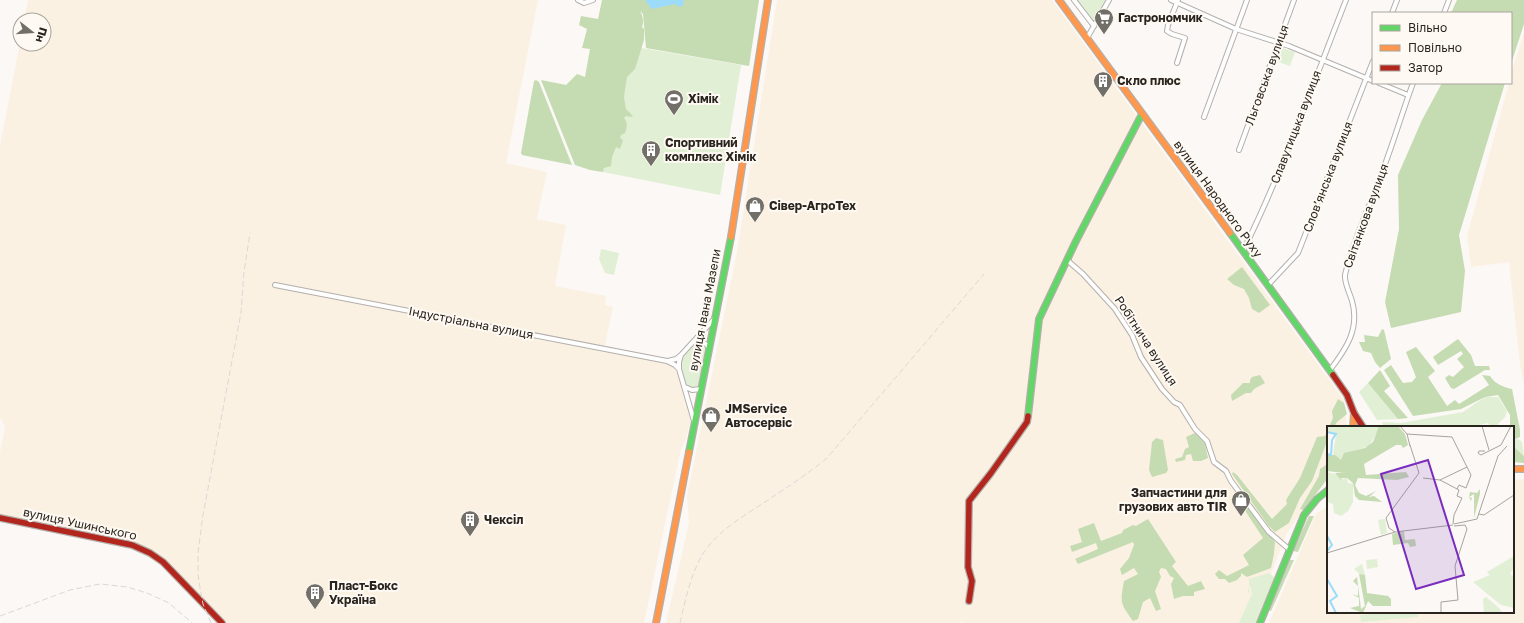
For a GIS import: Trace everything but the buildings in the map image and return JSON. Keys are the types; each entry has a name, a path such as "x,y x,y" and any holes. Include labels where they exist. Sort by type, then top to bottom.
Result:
{"main road":[{"name":"вулиця Івана Мазепи","path":"656,623 737,200 768,0"},
{"name":"вулиця Народного Руху","path":"1059,0 1330,370 1347,395 1354,413"},
{"path":"969,601 972,581 968,567 968,501 991,473 1027,422 1040,319 1067,260 1142,114"},
{"path":"1353,426 1354,413"},
{"path":"1354,413 1362,426"},
{"path":"1260,623 1304,515 1317,499 1327,490"},
{"name":"вулиця Ушинського","path":"0,518 132,545 151,553 168,565 186,587 222,623"}],"street":[{"path":"578,0 584,3 594,0"},
{"path":"1074,0 1094,26"},
{"path":"1087,38 1109,0"},
{"path":"1171,0 1177,1 1236,29 1278,43 1372,81"},
{"path":"1204,117 1247,0"},
{"name":"Льговська вулиця","path":"1239,150 1294,0"},
{"name":"Славутицька вулиця","path":"1243,251 1268,196 1346,0"},
{"path":"1392,12 1397,0"},
{"path":"1444,12 1449,0"},
{"path":"1177,1 1167,31 1185,38 1177,63"},
{"name":"Словʼянська вулиця","path":"1268,285 1298,253 1372,63"},
{"path":"1381,84 1408,95"},
{"name":"Світанкова вулиця","path":"1330,370 1349,343 1352,333 1354,316 1353,306 1345,277 1352,249 1381,176 1413,84"},
{"name":"Робітнича вулиця","path":"1067,260 1083,274 1115,309 1132,336 1141,357 1162,389 1174,402 1180,405 1196,429 1207,441 1214,462 1226,471 1230,481 1270,532 1290,550"},
{"name":"Індустріальна вулиця","path":"274,285 667,361 679,369"},
{"path":"667,361 676,359 681,355 715,318"},
{"path":"691,343 700,341 704,342 709,347"},
{"path":"681,355 679,369 694,422"},
{"path":"685,387 692,390 701,389"}],"shaded area":[{"path":"28,0 538,0 506,163 547,172 537,219 566,225 555,286 606,296 605,305 613,307 604,349 667,361 675,367 691,418 686,439 681,449 644,623 227,623 218,614 203,604 168,565 143,549 0,518 0,452 5,426 0,418 0,146 18,52 52,52 52,12 26,12"},
{"path":"777,0 1052,0 1344,400 1347,426 1327,426 1327,473 1286,535 1252,623 963,623 962,621 959,623 666,623 689,523 687,496 737,252"},
{"path":"1524,33 1524,386 1520,365 1509,262 1471,267 1467,236 1509,84 1512,84 1512,70"},
{"path":"1524,479 1524,623 1269,623 1316,514 1327,507 1327,613 1514,613 1514,480"}],"green space":[{"path":"602,0 759,0 749,66 646,48 643,14 640,11 643,19 642,27 644,29 644,40 635,69 627,77 624,98 626,109 633,116 626,116 624,118 627,123 627,127 625,133 621,135 620,138 623,140 620,149 616,147 612,157 611,166 604,168 603,172 590,170 575,165 541,80 566,85 577,74 585,77 590,49 582,48 587,29 579,25 581,16 598,19"},
{"path":"1076,0 1106,0 1094,23"},
{"path":"1457,0 1524,0 1524,24 1512,61 1512,12 1451,12"},
{"name":"Хімік","path":"630,46 741,65 720,195 603,172"},
{"path":"1278,48 1295,52 1290,66 1273,60"},
{"path":"536,80 539,82 572,165 522,155 521,153 534,81"},
{"path":"1441,84 1505,84 1459,235 1465,271 1461,312 1391,328 1385,302 1399,229 1398,175 1422,120"},
{"path":"601,249 619,253 614,275 605,273 599,259"},
{"path":"1242,267 1270,305 1259,313 1252,309 1249,298 1244,289 1234,285 1227,279"},
{"path":"1382,329 1384,330 1391,359 1380,368 1375,362 1371,353 1363,351 1359,342 1365,342 1364,335 1378,337"},
{"path":"1458,339 1471,355 1475,366 1489,366 1490,370 1485,370 1454,389 1451,388 1445,378 1449,375 1453,377 1464,367 1457,359 1463,354 1461,351 1438,365 1433,357"},
{"path":"696,343 704,344 705,347 698,387 693,388 687,386 684,379 682,373 682,362 686,352"},
{"path":"1416,347 1435,371 1428,377 1447,406 1455,400 1459,404 1489,385 1482,375 1490,376 1500,385 1512,389 1520,437 1514,440 1514,426 1510,426 1510,415 1498,395 1485,397 1461,409 1413,416 1384,370 1391,365 1403,383 1412,382 1416,377 1406,352"},
{"path":"1380,370 1390,386 1384,391 1408,418 1398,419 1368,383"},
{"path":"1260,375 1265,383 1254,389 1251,393 1246,393 1232,401 1231,395 1243,383 1250,383 1252,377"},
{"path":"1368,383 1398,419 1377,420 1359,392"},
{"path":"1485,397 1498,397 1507,411 1505,417 1496,426 1490,426 1488,423 1474,426 1386,426 1383,425 1382,422 1401,423 1463,412"},
{"path":"1338,399 1344,403 1347,414 1337,422 1335,426 1329,426 1333,418 1332,411"},
{"path":"1327,431 1327,442 1312,481 1300,498 1289,523 1275,532 1268,525 1232,474 1233,472 1272,519 1287,504 1286,500 1300,478 1317,437 1325,436"},
{"path":"1197,432 1205,444 1208,458 1201,461 1193,461 1191,454 1186,455 1185,460 1176,462 1175,459 1182,457 1185,449 1189,447 1186,437"},
{"path":"1156,438 1163,440 1168,470 1166,473 1152,477 1149,470 1152,442"},
{"path":"1518,439 1522,442 1524,456 1514,447 1514,440"},
{"path":"1514,447 1524,456 1524,463 1514,462"},
{"path":"1327,460 1327,479 1304,510 1300,509 1319,476 1320,469 1326,465"},
{"path":"1246,503 1275,542 1274,554 1271,568 1247,577 1241,573 1241,576 1237,580 1229,583 1225,579 1219,579 1215,574 1219,570 1227,576 1249,565 1243,555 1263,538 1242,506"},
{"path":"1309,516 1314,516 1298,552 1293,551"},
{"path":"1148,519 1176,562 1172,566 1188,586 1201,581 1205,589 1194,592 1194,596 1183,596 1174,599 1171,584 1174,578 1170,576 1166,569 1161,568 1159,572 1161,577 1155,591 1161,609 1156,611 1150,598 1143,602 1138,619 1133,621 1123,606 1122,594 1124,581 1138,574 1134,568 1122,575 1120,569 1129,558 1134,545 1133,542 1078,564 1075,559 1098,549 1096,543 1072,552 1070,546 1082,542 1078,529 1094,523 1101,541 1122,533 1123,530 1133,525 1136,526"},
{"path":"1290,560 1294,560 1271,611 1268,610"},
{"path":"1269,573 1274,577 1258,623 1239,623 1252,594 1249,579"},
{"path":"1381,613 1418,613 1418,617 1361,622 1360,615"}],"water":[{"path":"645,0 684,0 683,5 680,7 675,4 652,9"}],"railway":[{"path":"211,623 203,604 198,575 198,553 203,515 241,313 244,272 250,233"},
{"path":"680,623 688,592 699,561 714,540 734,523 815,468 827,458 984,274"},
{"path":"0,616 70,590 100,584 127,587 147,593 169,603 192,623"}],"traffic: fast":[{"path":"1028,416 1039,319 1076,241 1142,114"},
{"path":"1230,233 1333,375"},
{"path":"689,452 731,237"},
{"path":"1260,623 1304,515 1317,499 1327,491"}],"traffic: slow":[{"path":"731,237 768,0"},
{"path":"1059,0 1230,233"},
{"path":"1353,426 1354,413"},
{"path":"656,623 689,452"},
{"path":"1514,469 1524,469"}],"traffic: jam":[{"path":"1333,375 1347,395 1354,413 1362,426"},
{"path":"969,601 972,581 968,567 969,501 1027,422 1028,416"},
{"path":"0,518 132,545 150,553 163,562 222,623"}],"place":[{"name":"Гастрономчик","path":"1104,35"},
{"name":"Скло плюс","path":"1103,98"},
{"name":"Хімік","path":"674,116"},
{"name":"Спортивний комплекс Хімік","path":"651,167"},
{"name":"Сівер-АгроТех","path":"755,223"},
{"name":"JMService Автосервіс","path":"711,433"},
{"name":"Запчастини для грузових авто TIR","path":"1241,517"},
{"name":"Чексіл","path":"470,537"},
{"name":"Пласт-Бокс Україна","path":"315,610"}]}
